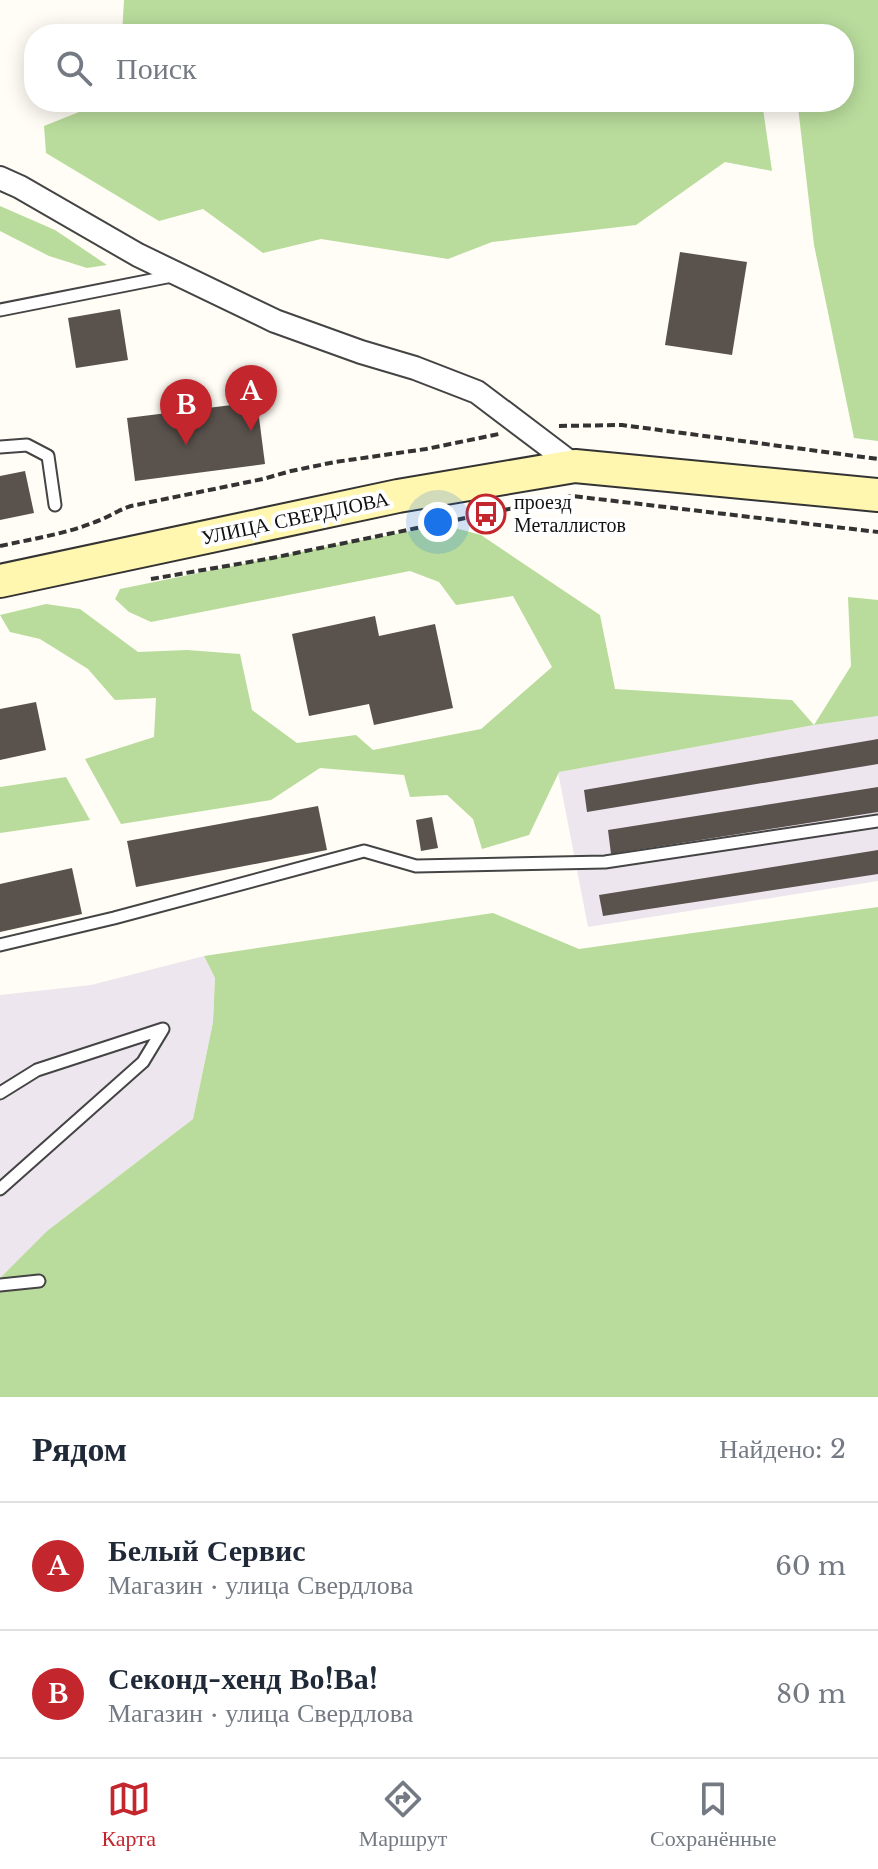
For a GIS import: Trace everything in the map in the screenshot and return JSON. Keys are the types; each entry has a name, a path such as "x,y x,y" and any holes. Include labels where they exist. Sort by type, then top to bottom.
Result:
{"street":[{"path":"0,178 138,255 275,321 477,392 575,466"},
{"name":"УЛИЦА СВЕРДЛОВА","path":"0,581 398,496 575,466 878,495"}],"lane":[{"path":"0,310 177,275"},
{"path":"0,447 27,445 48,456 55,505"},
{"path":"0,945 364,851 416,866 605,862 878,821"},
{"path":"0,1093 37,1070 163,1029 143,1062 0,1189"},
{"path":"0,1285 39,1281"}],"path":[{"path":"147,580 267,559 572,496 878,532"}],"shaded area":[{"path":"878,716 878,881 588,927 558,772"},
{"path":"204,956 215,978 213,1022 193,1119 47,1231 0,1278 0,995 91,985"}],"green space":[{"path":"124,0 878,0 878,441 854,438 814,245 799,112 854,112 854,24 123,24"},
{"path":"79,112 763,112 772,171 725,162 636,225 492,242 448,259 321,239 263,253 203,209 159,221 46,153 44,126"},
{"path":"0,206 55,230 107,265 87,268 49,256 0,231"},
{"path":"444,525 481,535 600,615 615,689 792,700 814,725 559,772 529,835 482,849 473,819 447,795 410,797 404,775 320,768 271,800 121,824 85,759 154,737 156,698 115,700 88,669 40,639 10,632 0,615 46,604 80,609 138,652 187,650 240,654 252,710 297,743 356,735 373,750 481,729 552,667 513,596 456,605 439,582 410,571 151,622 129,612 115,599 120,589"},
{"path":"848,597 878,600 878,716 814,725 851,666"},
{"path":"66,777 90,820 0,833 0,787"},
{"path":"878,907 878,1397 0,1397 0,1278 47,1231 193,1119 213,1022 215,978 204,956 493,913 579,949"}],"building":[{"path":"680,252 747,262 732,355 665,345"},
{"path":"120,309 128,360 76,368 68,318"},
{"path":"257,402 265,464 135,481 127,418"},
{"path":"25,471 34,513 0,520 0,476"},
{"path":"375,616 379,636 435,624 453,708 374,725 369,704 309,716 292,634"},
{"path":"36,702 46,750 0,760 0,709"},
{"path":"878,739 878,764 587,812 584,790"},
{"path":"878,787 878,812 611,854 608,830"},
{"path":"318,806 327,850 136,887 127,841"},
{"path":"432,817 438,848 421,851 416,820"},
{"path":"878,850 878,874 603,916 599,895"},
{"path":"72,868 82,914 0,932 0,884"}],"place":[{"name":"Белый Сервис","path":"251,431"},
{"name":"Секонд-хенд Во!Ва!","path":"186,445"},
{"name":"проезд Металлистов","path":"486,514"}]}
